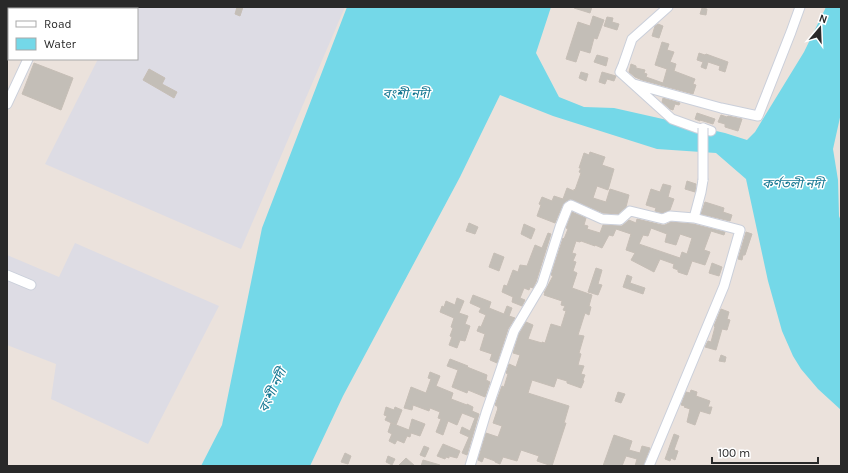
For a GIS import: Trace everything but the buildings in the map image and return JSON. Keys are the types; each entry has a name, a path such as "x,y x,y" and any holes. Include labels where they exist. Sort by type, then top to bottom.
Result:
{"street":[{"path":"668,7 632,39 620,72 672,120 697,128 712,130 703,128 703,180 694,218"},
{"path":"634,84 721,108 758,116 800,7"},
{"path":"7,104 28,60"},
{"path":"470,466 486,413 514,331 542,284 560,227 568,207 572,205 602,219 620,220 630,211 663,219 670,216 694,218 740,230 724,286 649,466"},
{"path":"7,275 31,285"}],"shaded area":[{"path":"345,7 241,249 45,164 97,60 138,60 138,8 124,8"},
{"path":"75,243 219,306 148,444 51,399 56,364 7,345 7,255 59,277"}],"water":[{"name":"বংশী নদী","path":"347,7 551,7 536,53 559,97 584,107 614,108 725,133 747,140 755,132 804,52 826,7 841,7 841,113 833,149 838,180 839,216 841,221 841,410 818,389 801,369 793,356 782,331 768,281 746,179 716,153 657,149 553,116 500,95 460,177 343,396 310,466 201,466 222,425 262,228"}],"water label":[{"name":"কর্ণতলী নদী","path":"793,183"}]}
